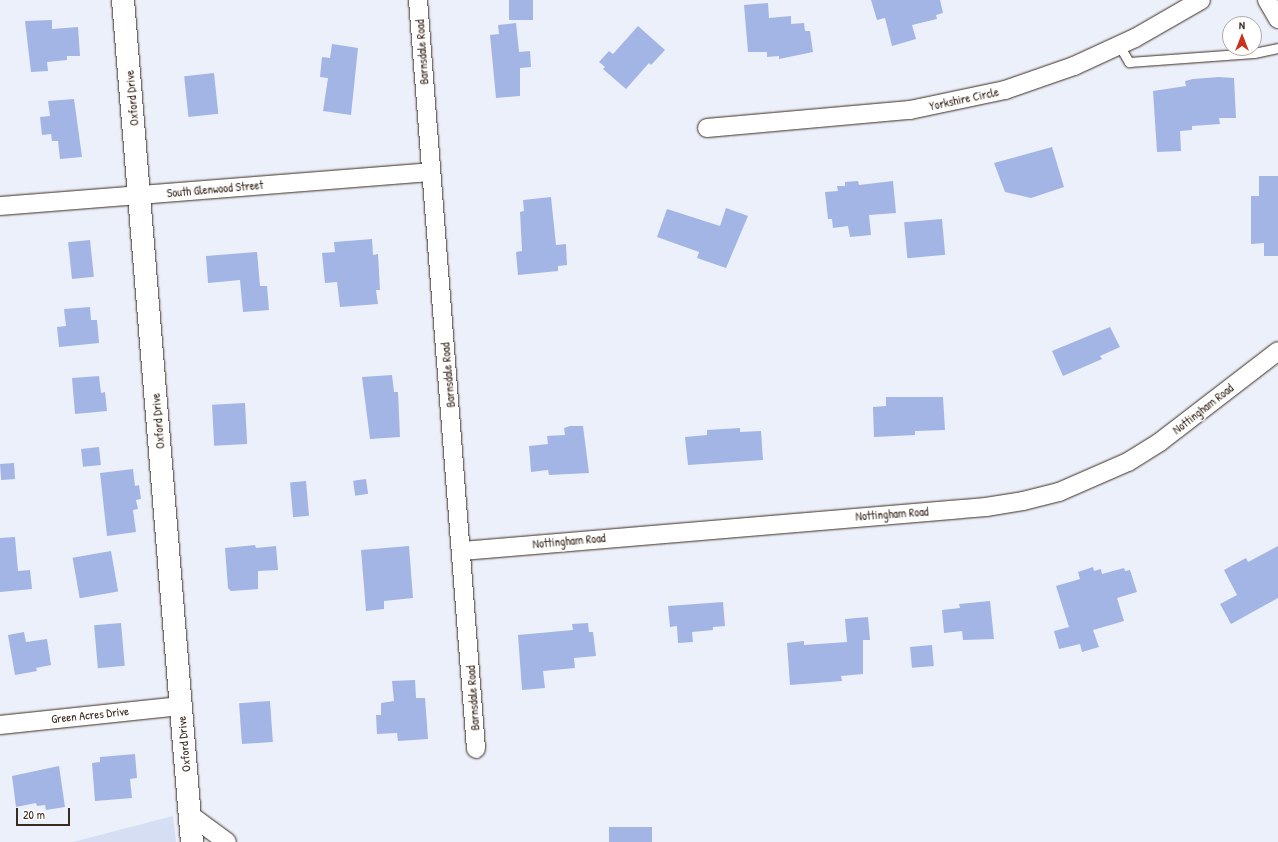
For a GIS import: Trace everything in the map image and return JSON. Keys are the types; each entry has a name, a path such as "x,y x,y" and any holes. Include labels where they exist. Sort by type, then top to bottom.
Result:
{"main road":[{"name":"Oxford Drive","path":"123,0 192,842"}],"street":[{"name":"Barnsdale Road","path":"418,0 462,551 476,749"},
{"name":"Yorkshire Circle","path":"707,128 861,116 958,102 1005,90 1074,66 1120,45 1201,0"},
{"path":"1267,0 1278,19"},
{"name":"South Glenwood Street","path":"0,206 431,172"},
{"name":"Nottingham Road","path":"462,551 986,507 1023,501 1088,481 1128,462 1160,442 1278,351"},
{"name":"Green Acres Drive","path":"0,725 181,706"},
{"path":"190,814 227,842"}],"lane":[{"path":"1120,45 1129,62 1254,53 1278,48"}],"shaded area":[{"path":"173,816 176,842 73,842"}],"building":[{"path":"509,0 533,0 533,20 509,20"},
{"path":"871,0 940,0 943,13 936,15 937,19 912,25 916,39 892,46 885,18 877,20"},
{"path":"768,3 769,18 791,16 791,24 804,23 805,31 810,31 813,52 779,59 779,56 767,57 767,52 748,52 744,5"},
{"path":"52,20 52,29 78,27 80,56 67,56 67,60 47,62 48,71 31,72 25,21"},
{"path":"516,23 519,52 530,51 531,67 520,68 520,96 496,98 490,35 499,34 498,25"},
{"path":"638,26 665,50 651,65 649,63 626,89 603,69 605,67 599,62 609,51 613,54"},
{"path":"332,44 358,48 351,115 323,111 328,78 320,77 322,57 330,58"},
{"path":"214,73 218,114 188,117 184,76"},
{"path":"1219,77 1234,78 1236,118 1219,118 1220,124 1192,126 1192,130 1180,131 1181,151 1157,152 1153,91 1186,86 1185,81 1193,79"},
{"path":"74,99 82,157 60,159 58,141 52,141 51,134 42,135 40,117 50,116 48,101"},
{"path":"1052,147 1064,187 1031,198 1005,192 994,163"},
{"path":"1259,176 1278,176 1278,256 1264,256 1264,243 1251,244 1251,196 1259,196"},
{"path":"858,181 859,185 893,181 896,213 869,215 871,235 850,237 848,226 833,228 832,219 828,219 825,192 838,191 837,186 845,186 845,182"},
{"path":"551,197 556,245 566,244 567,265 558,266 558,271 518,275 516,252 522,251 520,212 524,211 523,200"},
{"path":"726,208 748,216 726,268 697,258 699,252 657,237 667,209 720,226"},
{"path":"942,219 945,255 907,258 904,222"},
{"path":"372,239 373,255 378,254 380,290 376,290 378,304 340,307 337,282 325,283 322,253 335,252 334,242"},
{"path":"90,240 94,277 72,279 68,242"},
{"path":"257,252 260,286 267,286 269,310 243,312 240,280 208,283 206,256"},
{"path":"90,307 91,320 97,320 99,343 59,347 57,327 66,326 64,309"},
{"path":"1110,327 1120,347 1100,356 1102,359 1063,376 1052,351"},
{"path":"392,375 394,392 398,392 400,437 370,439 362,377"},
{"path":"99,376 101,393 105,392 107,411 75,414 72,378"},
{"path":"886,397 943,397 945,430 915,431 915,435 874,437 873,407 886,406"},
{"path":"245,403 247,444 214,446 212,405"},
{"path":"570,426 583,426 589,473 549,475 548,470 531,472 529,446 548,444 547,436 565,435 564,428"},
{"path":"740,428 740,432 761,431 763,460 688,465 685,437 707,435 707,430"},
{"path":"99,447 101,465 83,467 81,449"},
{"path":"14,463 15,479 1,480 0,464"},
{"path":"133,469 135,486 139,485 141,499 136,500 138,509 133,510 136,532 107,536 100,473"},
{"path":"366,479 368,494 355,496 353,481"},
{"path":"306,481 309,516 293,517 290,482"},
{"path":"15,537 18,571 30,570 32,589 0,592 0,538"},
{"path":"255,545 256,548 276,546 278,570 258,571 258,589 231,591 228,588 225,548"},
{"path":"409,546 413,598 384,601 384,609 366,611 361,550"},
{"path":"1278,546 1278,598 1231,624 1220,604 1237,595 1224,570 1246,558 1248,562"},
{"path":"111,551 118,591 80,598 73,558"},
{"path":"1093,567 1094,571 1101,569 1102,574 1124,568 1125,571 1130,570 1137,592 1117,598 1124,621 1093,630 1099,647 1082,652 1080,644 1059,649 1054,631 1069,627 1056,586 1080,579 1078,572"},
{"path":"990,601 994,639 963,640 962,631 944,633 942,610 960,608 959,604"},
{"path":"723,602 725,626 713,627 713,630 692,632 693,642 678,643 677,626 670,627 668,606"},
{"path":"868,617 870,640 863,640 863,674 841,676 842,681 790,685 787,643 804,641 804,645 847,642 845,619"},
{"path":"121,623 125,666 98,668 94,625"},
{"path":"588,623 589,632 593,632 596,656 574,658 575,668 543,671 545,688 522,690 518,635 573,630 572,624"},
{"path":"24,632 26,642 47,639 51,665 36,668 37,671 15,675 8,635"},
{"path":"932,645 934,666 912,668 910,647"},
{"path":"415,680 416,698 425,698 428,739 398,741 397,733 377,734 376,715 381,715 381,703 394,701 392,681"},
{"path":"270,701 273,742 242,744 239,703"},
{"path":"135,754 137,778 130,779 132,798 95,801 92,763 100,762 100,757"},
{"path":"59,766 65,807 46,810 45,805 37,806 36,803 16,807 12,776"},
{"path":"609,827 652,827 652,842 609,842"}]}
